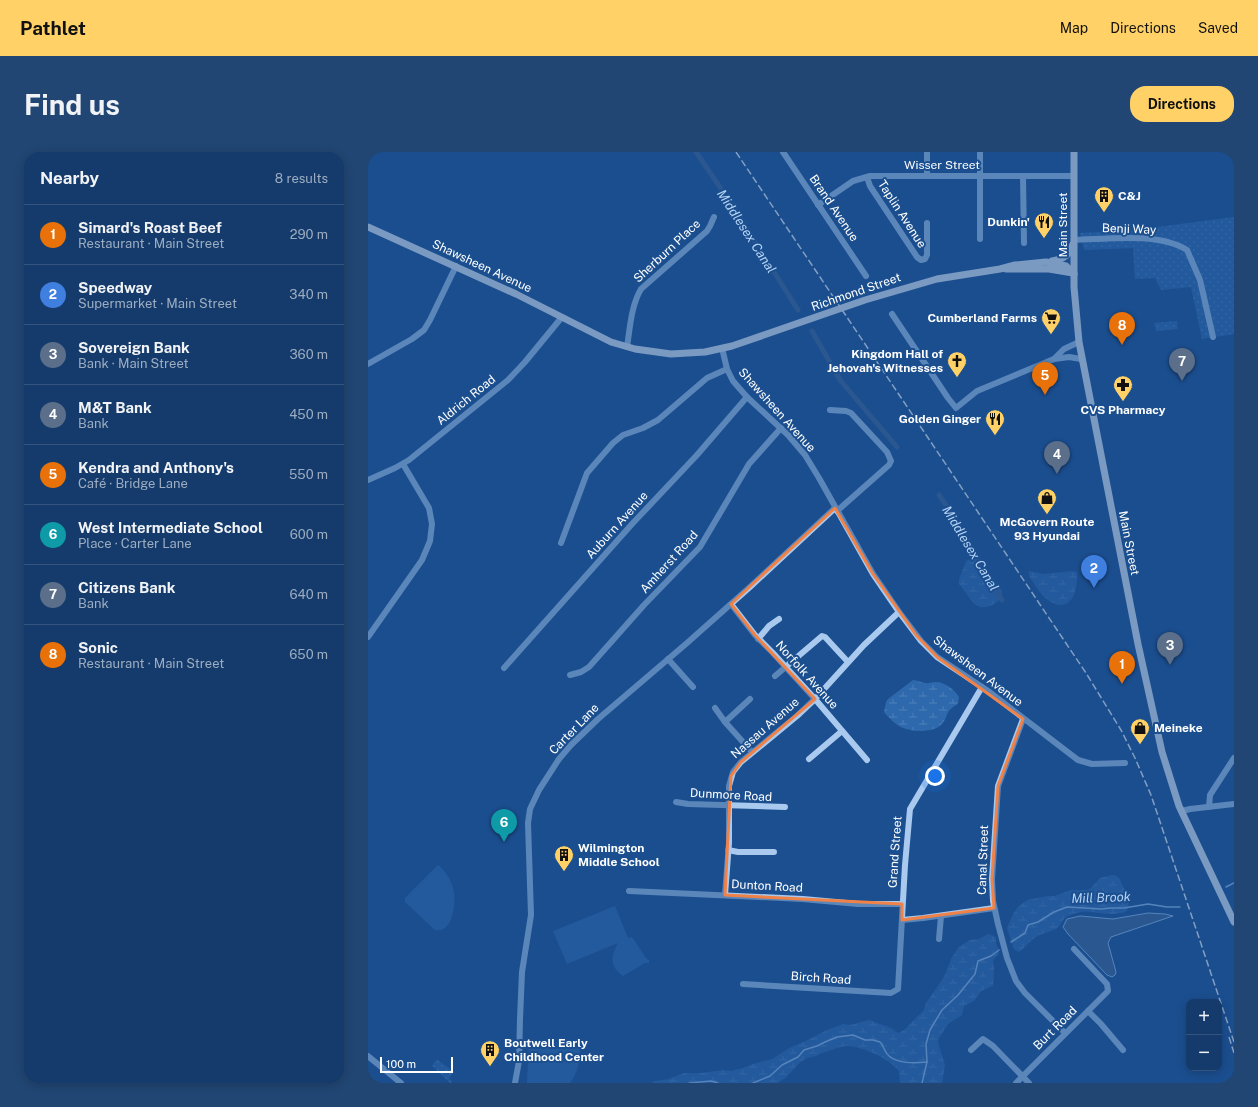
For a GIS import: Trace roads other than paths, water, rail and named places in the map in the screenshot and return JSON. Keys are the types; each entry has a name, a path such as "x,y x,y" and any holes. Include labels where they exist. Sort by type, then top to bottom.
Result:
{"main road":[{"name":"Main Street","path":"1074,152 1075,307 1081,359 1148,694 1165,763 1182,811 1234,922"},
{"name":"Shawsheen Avenue","path":"368,227 516,294 602,338 626,348 652,353 671,354 696,353 722,348"},
{"path":"1046,262 1064,258 1070,252 1074,240"},
{"name":"Richmond Street","path":"722,348 908,286 937,279 1000,269 1021,264 1046,262 1066,266 1074,274"},
{"name":"Richmond Street","path":"1000,269 1049,269 1074,274"}],"street":[{"name":"Brand Avenue","path":"783,152 866,276"},
{"path":"926,152 927,176"},
{"path":"980,152 980,239"},
{"path":"1023,176 1024,243"},
{"name":"Wisser Street","path":"818,205 853,181 867,177 1074,176"},
{"name":"Taplin Avenue","path":"867,177 870,186 917,257 922,260 926,257 928,252 927,223"},
{"name":"Sherburn Place","path":"626,348 634,308 641,288 702,235 710,226 714,217"},
{"name":"Benji Way","path":"1074,240 1148,239 1172,244 1187,250 1200,280 1213,337"},
{"path":"368,364 412,339 424,330 456,266"},
{"path":"892,314 956,408 977,391 1054,359 1069,357 1081,359"},
{"name":"Aldrich Road","path":"368,480 403,464 508,380 562,317"},
{"path":"1054,359 1064,349 1079,342"},
{"name":"Shawsheen Avenue","path":"722,348 727,369 732,381 781,428 799,448 810,463 873,574 916,635 931,652 982,687 1078,760 1092,764 1125,763"},
{"path":"561,543 587,473 613,443 623,435 658,420 707,378 727,369"},
{"name":"Auburn Avenue","path":"504,668 632,524 697,455 747,397"},
{"name":"Carter Lane","path":"515,1083 520,1061 520,1019 523,964 530,915 528,829 531,807 545,779 559,759 598,719 731,604 836,509 890,464 892,461 887,452 851,413 847,411 830,410"},
{"name":"Amherst Road","path":"570,675 581,672 589,667 644,605 700,547 749,464 781,428"},
{"path":"368,637 422,561 430,541 432,524 429,508 403,464"},
{"name":"Norfolk Avenue","path":"731,604 758,639 815,699 867,760"},
{"name":"Nassau Avenue","path":"725,895 728,850 729,786 731,776 737,767 752,752 792,720 815,699 848,662 899,612"},
{"path":"758,639 769,626 779,619"},
{"path":"775,676 822,636 825,637 848,662"},
{"path":"668,659 693,687"},
{"name":"Grand Street","path":"896,991 898,986 905,855 910,809 982,687"},
{"path":"725,722 750,699"},
{"path":"715,708 725,722 752,752"},
{"name":"Canal Street","path":"1023,719 998,786 992,879 994,908 1007,958 1016,981 1028,997 1065,1033"},
{"path":"809,759 842,731"},
{"path":"1209,807 1210,795 1234,758"},
{"name":"Dunmore Road","path":"676,802 729,806 785,807"},
{"path":"1182,811 1234,804"},
{"path":"728,850 738,852 774,852"},
{"name":"Dunton Road","path":"629,891 803,899 858,904 902,904"},
{"path":"902,920 994,908"},
{"path":"939,939 941,916"},
{"name":"Burt Road","path":"1016,1083 1106,993 1108,989 1107,984 1074,949"},
{"name":"Birch Road","path":"743,984 884,992 896,991"},
{"path":"1088,1011 1101,1024 1122,1050"},
{"path":"971,1050 983,1039 993,1046 1029,1083"},
{"path":"368,1056 401,1083"}],"waterway":[{"name":"Middlesex Canal","path":"696,152 730,202 798,310"},
{"name":"Middlesex Canal","path":"812,331 840,380 897,447"},
{"name":"Middlesex Canal","path":"939,495 956,520 1002,600"},
{"name":"Mill Brook","path":"1226,887 1234,883"},
{"name":"Mill Brook","path":"1011,942 1025,933 1028,925 1038,922 1054,912 1067,907 1102,909 1124,908 1148,904 1167,907 1180,907"},
{"name":"Mill Brook","path":"922,1083 927,1062 926,1044 930,1030 942,1010 958,995 975,974 978,961 991,956 999,950"},
{"path":"753,1083 770,1076 782,1065 798,1057 804,1050 837,1037 853,1035 865,1040 880,1042 887,1054 893,1059 912,1063 927,1062"},
{"path":"689,1083 711,1081 718,1083"}],"railway":[{"path":"736,152 1086,673 1121,730 1151,795 1234,1042"},
{"path":"1229,1037 1234,1053"}],"place":[{"name":"C&J","path":"1104,213"},
{"name":"Dunkin'","path":"1044,239"},
{"name":"Cumberland Farms","path":"1051,335"},
{"name":"Sonic","path":"1122,345"},
{"name":"Kingdom Hall of Jehovah's Witnesses","path":"957,378"},
{"name":"Citizens Bank","path":"1182,381"},
{"name":"Kendra and Anthony's","path":"1045,395"},
{"name":"CVS Pharmacy","path":"1123,402"},
{"name":"Golden Ginger","path":"995,436"},
{"name":"M&T Bank","path":"1057,474"},
{"name":"McGovern Route 93 Hyundai","path":"1047,515"},
{"name":"Speedway","path":"1094,588"},
{"name":"Sovereign Bank","path":"1170,665"},
{"name":"Simard's Roast Beef","path":"1122,684"},
{"name":"Meineke","path":"1140,745"},
{"name":"West Intermediate School","path":"504,842"},
{"name":"Wilmington Middle School","path":"564,872"},
{"name":"Boutwell Early Childhood Center","path":"490,1067"}]}
